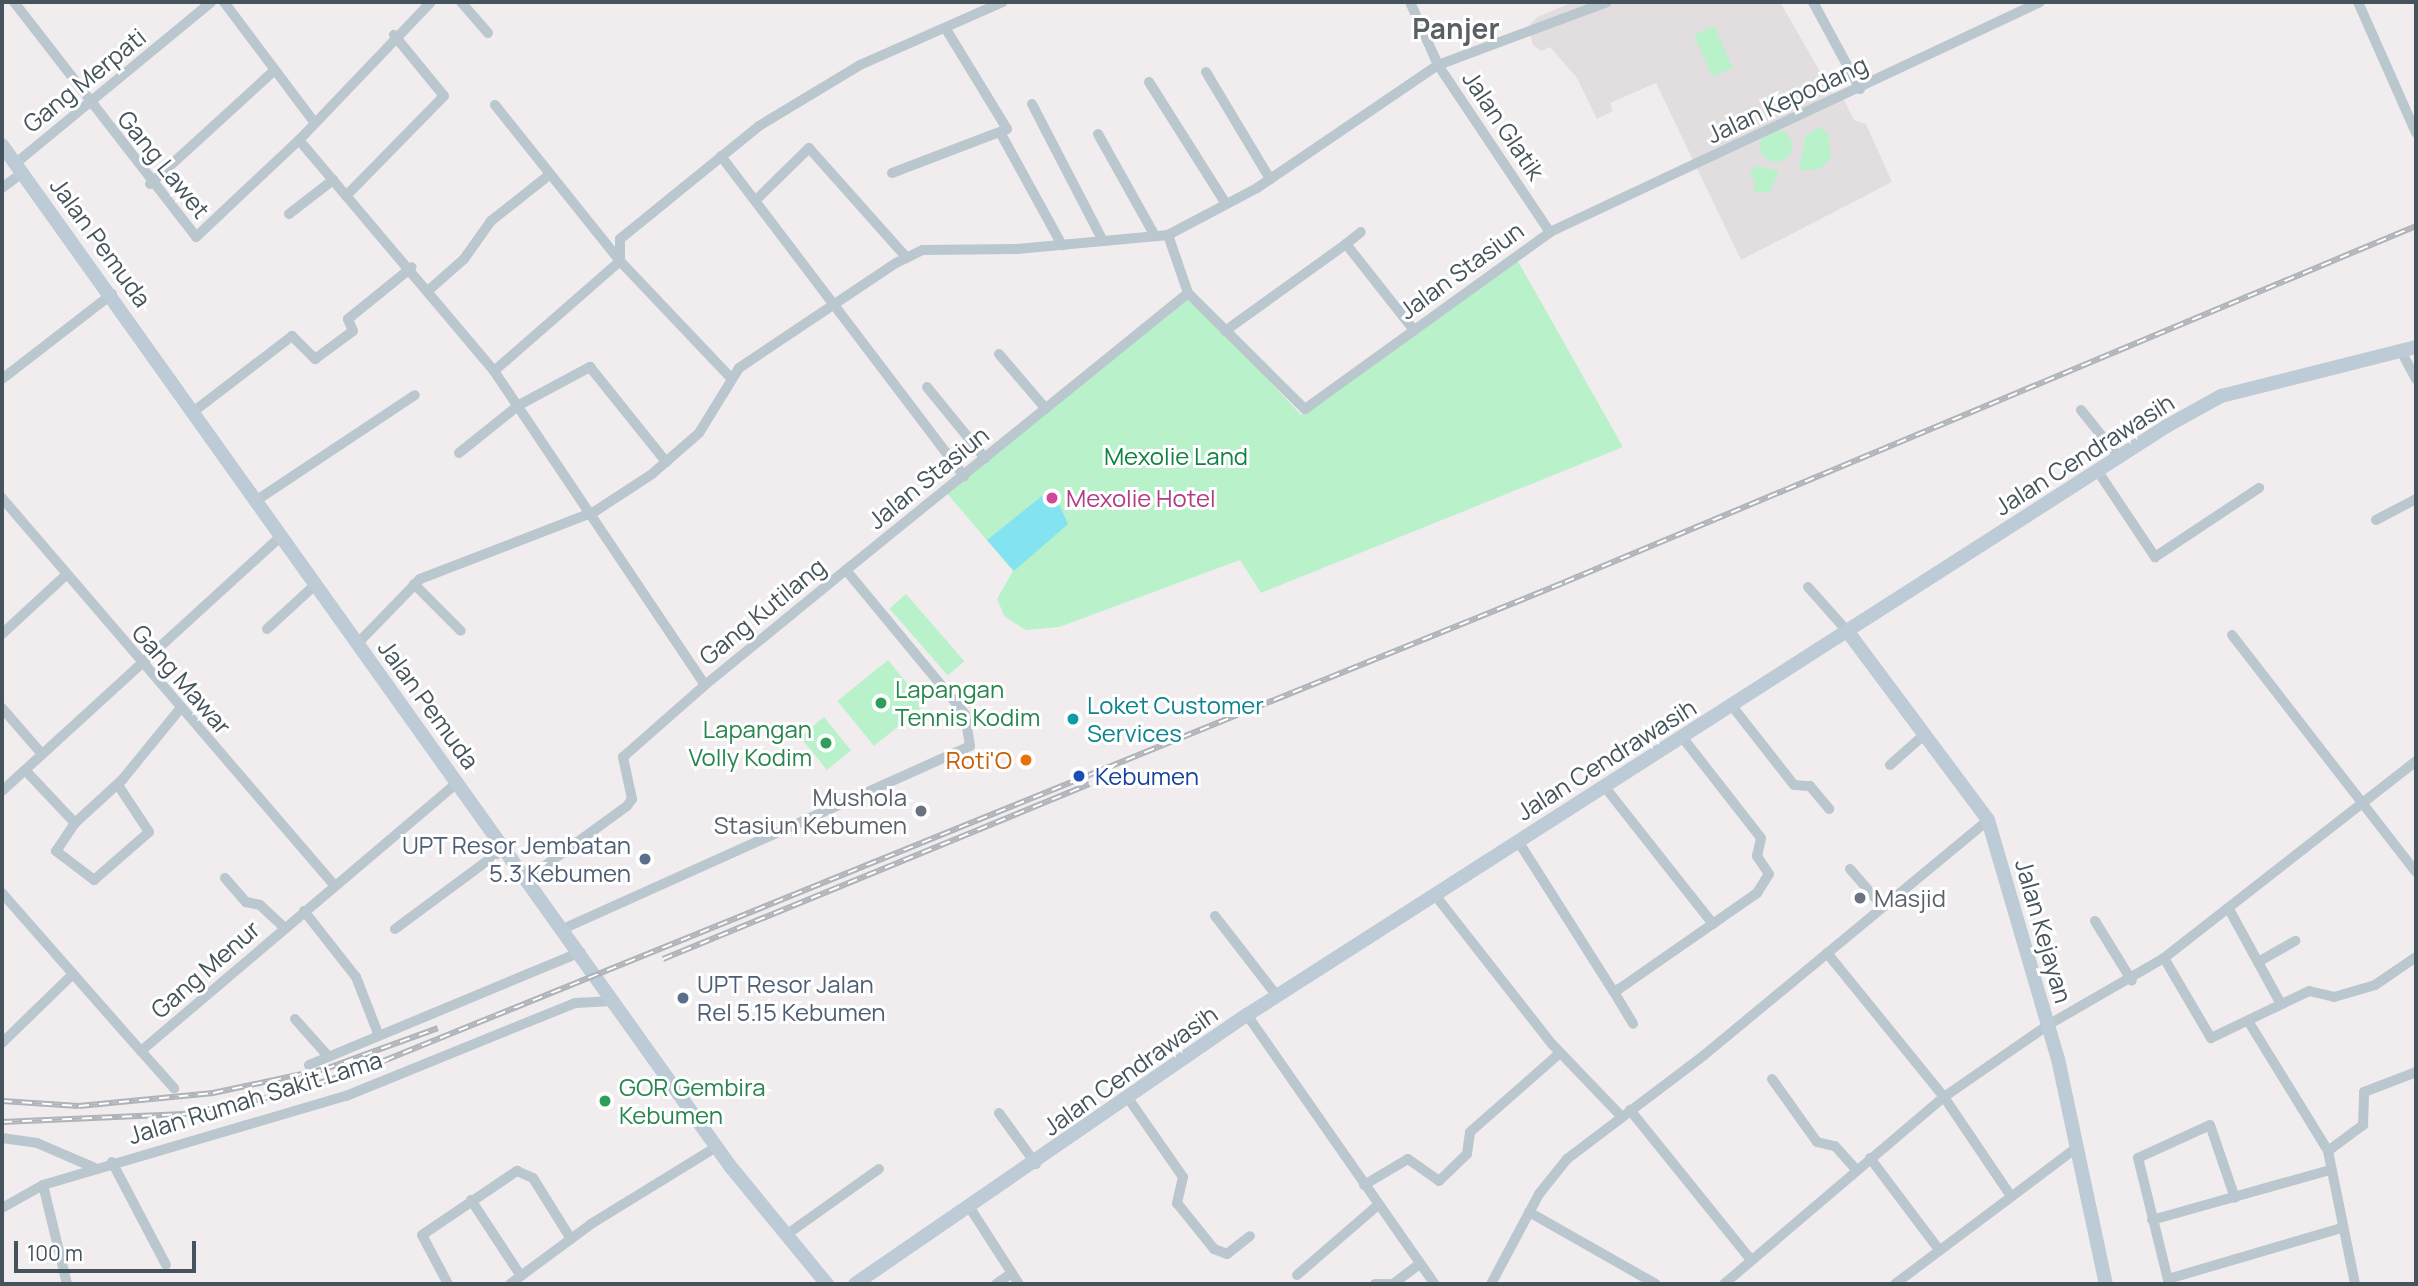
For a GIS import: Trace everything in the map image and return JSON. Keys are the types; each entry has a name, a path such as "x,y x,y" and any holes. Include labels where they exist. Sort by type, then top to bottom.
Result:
{"main road":[{"name":"Jalan Pemuda","path":"2,145 111,293 314,586 565,929 716,1147 827,1284"},
{"name":"Jalan Cendrawasih","path":"855,1284 1130,1101 1247,1015 1848,632 2118,456 2221,397 2416,347"},
{"name":"Jalan Kejayan","path":"1848,632 1988,820 2048,1025 2106,1284"}],"street":[{"name":"Gang Lawet","path":"14,2 150,184 196,237 299,140"},
{"name":"Gang Merpati","path":"2,188 19,168 89,105 211,2"},
{"path":"224,2 312,119"},
{"path":"431,2 394,35 312,119 299,140 346,196 412,267 519,405 594,512 705,685"},
{"path":"461,2 488,33"},
{"path":"494,372 620,261 620,239 721,156 860,65 1003,2"},
{"name":"Jalan Glatik","path":"1410,2 1438,65 1550,232"},
{"path":"357,644 414,584 443,566 594,512 666,462 715,412 731,379 832,303 907,258 953,247 1062,245 1168,235 1270,179 1438,65 1607,2"},
{"path":"1814,2 1860,89"},
{"name":"Jalan Kepodang","path":"1550,232 1860,89 2040,2"},
{"path":"2358,2 2416,133"},
{"path":"892,173 1001,134 1007,128 946,29"},
{"path":"346,196 444,96 394,35"},
{"path":"150,184 275,70"},
{"path":"1206,72 1270,179"},
{"path":"1149,82 1226,205"},
{"path":"1032,104 1103,241"},
{"path":"495,105 620,261 731,379"},
{"path":"1001,134 1062,245"},
{"path":"1098,134 1155,236"},
{"path":"757,199 809,148 907,258"},
{"path":"721,156 757,199 832,303 964,475"},
{"path":"430,289 464,259 487,225 549,175"},
{"path":"289,215 333,180"},
{"path":"1225,331 1362,232"},
{"name":"Jalan Stasiun","path":"846,570 1188,293 1301,409 1550,232"},
{"path":"1168,235 1188,293"},
{"path":"1346,244 1414,330"},
{"path":"193,412 292,336 315,359 353,331 348,319 412,267"},
{"path":"2,379 111,293"},
{"path":"2401,351 2416,379"},
{"path":"999,354 1046,409"},
{"path":"459,453 519,405 590,367 666,462"},
{"path":"926,387 985,458"},
{"path":"254,502 415,395"},
{"path":"2081,410 2118,456"},
{"path":"2097,470 2155,557 2259,488"},
{"name":"Gang Mawar","path":"2,498 140,665 334,885"},
{"path":"2376,520 2416,499"},
{"path":"2,791 280,537"},
{"path":"565,929 970,746 965,714 846,570"},
{"name":"Gang Kutilang","path":"528,878 627,806 632,799 623,757 705,685 846,570"},
{"path":"2,635 66,575"},
{"path":"414,584 461,631"},
{"path":"267,629 314,586"},
{"path":"1808,587 1848,632"},
{"path":"2232,635 2366,800 2416,872"},
{"path":"1732,706 1794,785 1810,786 1829,809"},
{"path":"2,708 42,754"},
{"path":"118,785 149,832 94,880 56,851 75,823 118,785 179,710"},
{"path":"1890,765 1926,734"},
{"path":"1614,992 1757,893 1769,874 1757,856 1761,838 1682,737"},
{"path":"1724,1284 1856,1169 1944,1097 2048,1025 2132,981 2230,911 2416,761"},
{"path":"25,770 75,823"},
{"name":"Gang Menur","path":"2,893 141,1051 458,782"},
{"path":"1604,786 1713,924"},
{"path":"1491,1284 1529,1212 1567,1159 1827,953 1988,820"},
{"path":"1518,841 1633,1024"},
{"path":"395,929 506,847"},
{"path":"1850,869 1883,907"},
{"path":"225,878 246,902 257,903 285,928"},
{"path":"1435,895 1560,1052 1626,1113 1751,1260"},
{"path":"304,911 356,976 379,1036"},
{"path":"2230,911 2281,1004"},
{"path":"1215,916 1277,996"},
{"path":"2095,921 2132,981"},
{"path":"2259,962 2295,941"},
{"path":"309,1065 580,952"},
{"path":"1827,953 1944,1097 2010,1195"},
{"path":"2164,958 2210,1038 2250,1024 2281,1004 2312,990 2334,997 2366,989 2416,957"},
{"path":"2,1043 73,974"},
{"name":"Jalan Rumah Sakit Lama","path":"2,1209 43,1185 93,1167 346,1096 575,1003 614,1000"},
{"path":"1247,1015 1435,1284"},
{"path":"295,1019 328,1056"},
{"path":"2250,1024 2328,1151 2341,1228 2355,1284"},
{"path":"141,1051 174,1088"},
{"path":"1364,1185 1408,1159 1440,1181 1467,1154 1470,1132 1560,1052"},
{"path":"2328,1151 2362,1125 2364,1092 2416,1072"},
{"path":"1772,1079 1817,1142 1835,1146 1856,1169"},
{"path":"1130,1101 1183,1177 1177,1203 1214,1249 1227,1254 1250,1236"},
{"path":"999,1112 1036,1164"},
{"path":"2235,1198 2210,1125 2138,1158 2136,1165 2169,1282 2341,1228"},
{"path":"2,1138 37,1143 93,1167"},
{"path":"510,1284 571,1239 716,1147"},
{"path":"1895,1284 1937,1247 2076,1148"},
{"path":"1870,1158 1937,1247"},
{"path":"112,1162 166,1265"},
{"path":"786,1235 879,1169"},
{"path":"2152,1220 2330,1170"},
{"path":"448,1284 421,1239 471,1200 513,1173 528,1172 571,1239"},
{"path":"43,1185 67,1284"},
{"path":"471,1200 521,1276"},
{"path":"1297,1275 1378,1205"},
{"path":"970,1208 1019,1284"},
{"path":"1529,1212 1656,1284"},
{"path":"1375,1284 1392,1284 1420,1264"},
{"path":"996,1284 1012,1273"}],"shaded area":[{"path":"1573,2 1780,2 1837,101 1843,98 1854,120 1866,124 1892,182 1741,260 1656,83 1610,103 1613,111 1597,119 1577,78 1550,47 1541,51 1533,45 1528,27 1537,17"}],"green space":[{"path":"1714,26 1733,68 1713,77 1694,35"},
{"path":"1819,127 1828,133 1831,159 1818,170 1799,170 1806,135"},
{"path":"1776,130 1787,135 1792,146 1787,157 1776,162 1765,157 1760,146 1765,135"},
{"path":"1755,165 1779,171 1769,193 1753,191 1756,180 1749,176"},
{"name":"Mexolie Land","path":"1515,256 1623,447 1261,593 1240,560 1059,627 1026,630 1005,617 997,599 1013,571 945,491 1188,293 1301,415"},
{"path":"906,594 964,661 948,676 889,608"},
{"name":"Lapangan Tennis Kodim","path":"888,660 925,705 874,746 837,701"},
{"name":"Lapangan Volly Kodim","path":"824,717 851,750 827,770 800,737"}],"water":[{"path":"1042,496 1056,498 1068,524 1014,571 987,540"}],"railway":[{"path":"2,1122 184,1114 281,1095 366,1068 1565,582 2416,226"},
{"path":"663,959 1090,784"},
{"path":"2,1101 79,1106 213,1093 325,1069 438,1028"}],"place":[{"name":"Mexolie Hotel","path":"1052,498"},
{"name":"Lapangan Tennis Kodim","path":"881,703"},
{"name":"Loket Customer Services","path":"1073,719"},
{"name":"Lapangan Volly Kodim","path":"826,743"},
{"name":"Roti'O","path":"1026,760"},
{"name":"Kebumen","path":"1079,776"},
{"name":"Mushola Stasiun Kebumen","path":"921,811"},
{"name":"UPT Resor Jembatan 5.3 Kebumen","path":"645,859"},
{"name":"Masjid","path":"1860,898"},
{"name":"UPT Resor Jalan Rel 5.15 Kebumen","path":"683,998"},
{"name":"GOR Gembira Kebumen","path":"605,1101"}],"district":[{"name":"Panjer","path":"1456,28"}]}
